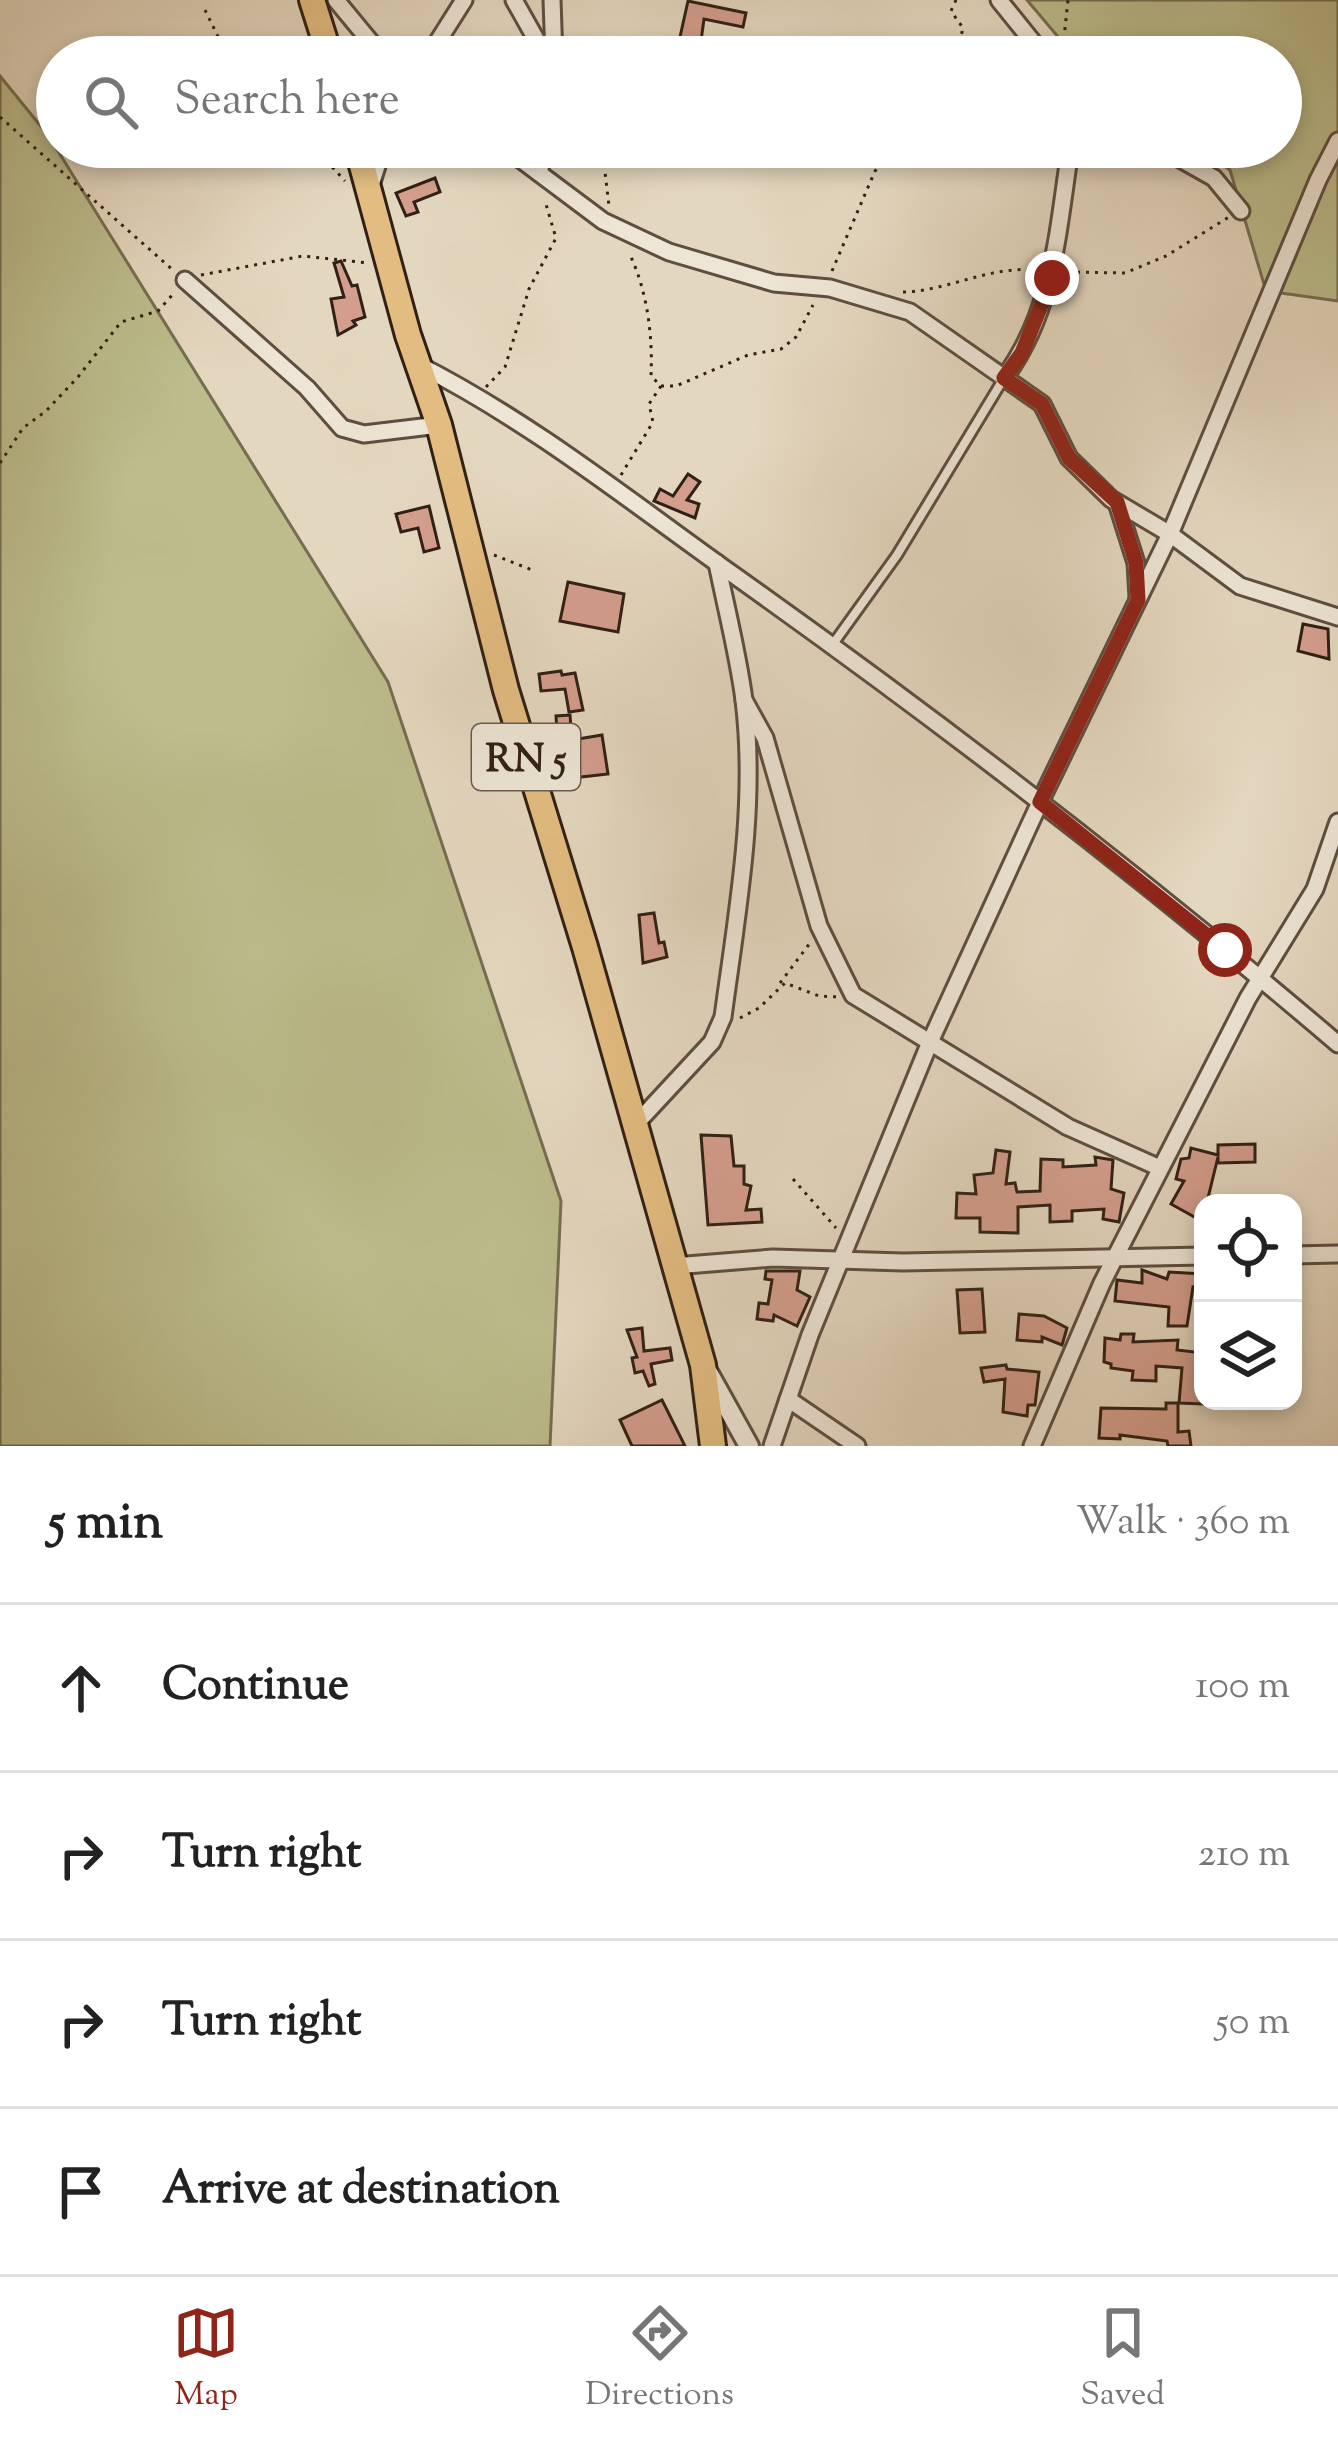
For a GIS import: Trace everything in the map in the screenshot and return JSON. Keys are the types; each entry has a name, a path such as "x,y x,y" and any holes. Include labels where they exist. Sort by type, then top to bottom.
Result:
{"main road":[{"path":"313,0 324,36"},
{"name":"RN 5","path":"362,168 440,425 466,544 704,1365"},
{"path":"704,1365 712,1446"}],"street":[{"path":"336,0 366,36"},
{"path":"441,36 464,0"},
{"path":"514,0 537,36"},
{"path":"551,36 552,0"},
{"path":"998,0 1028,36"},
{"path":"772,1446 930,1042 1170,534 1338,141"},
{"path":"368,193 376,168"},
{"path":"533,168 616,227 669,252 774,283 872,298 910,313 1042,404 1069,458 1117,502 1240,586 1338,616"},
{"path":"545,168 545,177"},
{"path":"1004,378 1022,353 1052,272 1067,168"},
{"path":"1196,168 1214,178 1241,211"},
{"path":"185,280 308,388 342,428 364,434 440,425"},
{"path":"419,365 478,395 833,644 1040,802 1338,1044"},
{"path":"1117,502 1136,563 1138,600"},
{"path":"634,1126 712,1042 723,1017 748,834 744,700 717,563"},
{"path":"744,700 765,738 819,926 853,995 1068,1127 1160,1168"},
{"path":"1032,1446 1115,1257 1160,1168 1248,998 1315,889 1338,822"},
{"path":"674,1265 846,1251 903,1262 1194,1256"},
{"path":"1302,1255 1338,1254"},
{"path":"704,1365 749,1446"},
{"path":"788,1400 856,1446"}],"lane":[{"path":"833,644 896,555 1004,378"}],"path":[{"path":"956,0 951,10 963,28 961,36"},
{"path":"1064,36 1068,0"},
{"path":"205,10 218,36"},
{"path":"0,117 36,149"},
{"path":"58,168 185,280"},
{"path":"333,168 351,188 368,193"},
{"path":"604,168 609,207 638,272 652,350 651,376 661,386 676,386 748,355 781,349 796,337 819,287 836,264 878,168"},
{"path":"478,395 505,367 529,289 556,238 545,202 545,177"},
{"path":"904,292 926,292 993,271 1125,273 1166,256 1241,211"},
{"path":"0,464 23,428 78,377 121,322 158,311 185,280 304,256 388,264"},
{"path":"615,488 653,422 649,404 661,386"},
{"path":"466,544 532,570"},
{"path":"723,1017 743,1018 778,986 819,926"},
{"path":"778,986 800,986 833,998 853,995"},
{"path":"793,1179 846,1251"}],"green space":[{"path":"1027,0 1338,0 1338,301 1266,291 1227,168 1302,168 1302,36 1057,36"},
{"path":"0,76 36,120 36,168 69,168 388,682 561,1201 550,1446 0,1446"}],"building":[{"path":"688,1 746,13 743,27 704,19 702,36 680,36"},
{"path":"435,178 440,192 414,202 418,212 406,216 396,193"},
{"path":"341,261 352,286 357,285 365,317 338,335 331,299 344,297 334,263"},
{"path":"688,474 700,482 687,500 699,504 695,518 654,501 660,489 673,496"},
{"path":"429,506 439,548 424,552 418,528 401,532 396,514"},
{"path":"568,582 624,594 618,632 560,621"},
{"path":"1303,624 1328,629 1329,659 1298,651"},
{"path":"561,671 562,675 575,673 583,710 569,712 565,689 541,691 539,674"},
{"path":"570,715 572,740 602,735 608,774 572,778 566,750 553,753 549,734 557,732 556,716"},
{"path":"654,913 659,943 664,942 667,957 643,963 639,915"},
{"path":"701,1135 731,1136 734,1166 744,1166 744,1184 751,1186 746,1210 761,1209 762,1222 708,1225"},
{"path":"1255,1144 1255,1162 1218,1163 1218,1157 1209,1194 1194,1194 1194,1217 1171,1204 1184,1181 1176,1179 1181,1159 1189,1158 1191,1148 1218,1155 1218,1145"},
{"path":"996,1150 1010,1152 1006,1184 1015,1183 1017,1192 1040,1191 1041,1159 1063,1160 1063,1167 1096,1165 1095,1157 1113,1160 1111,1189 1124,1193 1119,1222 1103,1219 1104,1209 1072,1211 1072,1221 1050,1222 1050,1205 1018,1207 1018,1233 980,1232 980,1218 956,1218 957,1193 976,1194 974,1175 993,1173"},
{"path":"1142,1270 1167,1279 1169,1272 1194,1273 1187,1326 1168,1326 1169,1307 1115,1301 1117,1280 1142,1283"},
{"path":"766,1271 800,1271 797,1290 810,1297 797,1326 774,1315 773,1321 757,1319 759,1303 768,1304 772,1280 765,1279"},
{"path":"982,1289 985,1332 960,1333 957,1290"},
{"path":"1019,1314 1044,1316 1067,1328 1062,1345 1042,1337 1042,1342 1017,1340"},
{"path":"642,1328 644,1351 670,1348 672,1360 651,1364 655,1384 649,1386 643,1371 635,1373 632,1358 637,1357 627,1330"},
{"path":"1121,1334 1134,1334 1133,1342 1178,1340 1177,1350 1194,1352 1194,1404 1179,1403 1182,1368 1156,1366 1156,1381 1132,1380 1133,1371 1111,1368 1104,1362 1105,1338 1120,1340"},
{"path":"1006,1365 1007,1369 1039,1372 1035,1405 1028,1405 1027,1416 1003,1412 1005,1379 984,1382 981,1368"},
{"path":"662,1400 685,1446 632,1446 620,1420"},
{"path":"1166,1403 1178,1403 1178,1432 1189,1431 1191,1446 1120,1435 1120,1439 1099,1438 1101,1408 1166,1409"}],"route":[{"path":"1052,278 1022,353 1004,378 1042,404 1069,458 1117,502 1136,563 1138,600 1040,802 1225,950"}]}
